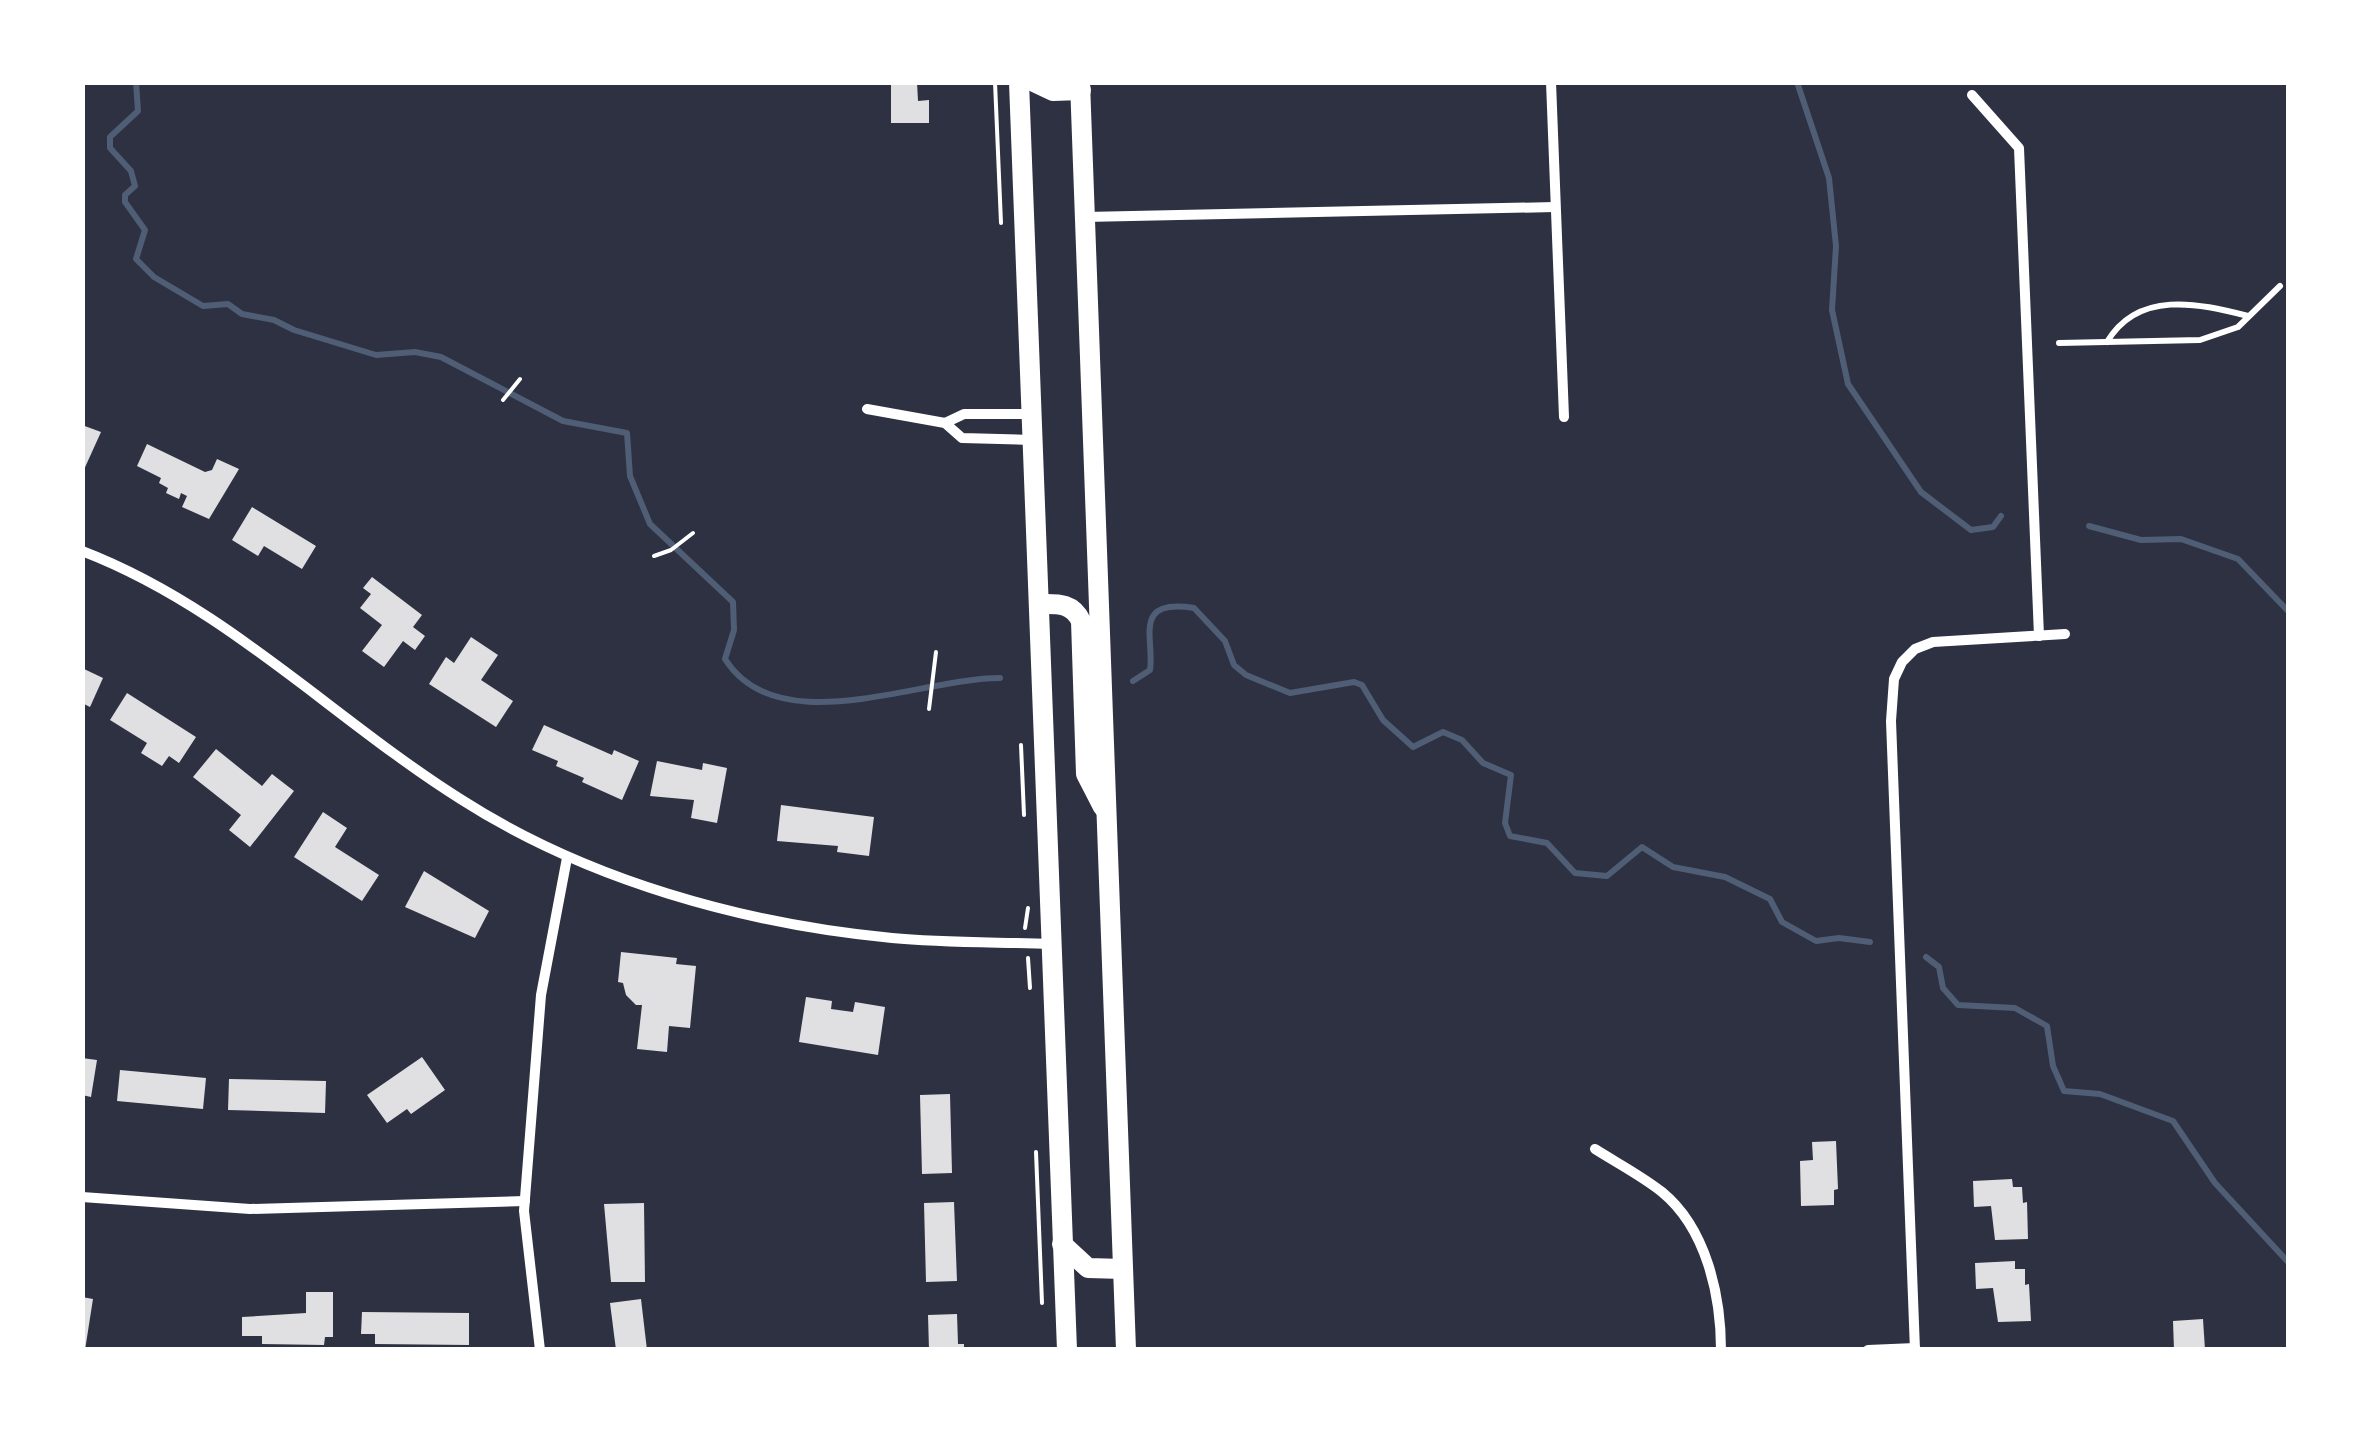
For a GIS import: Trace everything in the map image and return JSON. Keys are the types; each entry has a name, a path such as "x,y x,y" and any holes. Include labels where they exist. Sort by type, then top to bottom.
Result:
{"main road":[{"path":"1019,82 1067,1350"},
{"path":"1034,82 1053,91 1080,86 1126,1350"},
{"path":"1039,604 1062,604 1076,610 1081,620 1086,774 1106,814"},
{"path":"1062,1244 1088,1268 1123,1269"}],"street":[{"path":"1552,82 1564,418"},
{"path":"1972,94 2018,148 2038,636"},
{"path":"1085,216 1555,207"},
{"path":"867,409 944,423 962,438 1034,440"},
{"path":"944,423 964,414 1033,414"},
{"path":"82,551 134,570 194,605 462,800 567,858 728,909 806,926 892,938 1052,944"},
{"path":"1868,1350 1915,1349 1892,779 1894,679 1915,649 1933,642 2065,634"},
{"path":"540,1350 525,1200 542,995 567,858"},
{"path":"1595,1149 1663,1193 1686,1219 1710,1267 1722,1350"},
{"path":"82,1197 250,1210 525,1200"}],"lane":[{"path":"2060,343 2200,340 2238,327 2280,286"},
{"path":"2107,342 2132,313 2153,306 2210,306 2249,316"}],"path":[{"path":"504,397 512,384 520,380"},
{"path":"654,556 672,550 694,533"},
{"path":"929,709 934,697 931,675 936,652"}],"building":[{"path":"891,82 917,82 918,101 929,100 929,123 891,123"},
{"path":"82,425 101,432 82,474"},
{"path":"147,444 205,472 212,470 217,459 239,469 209,519 182,507 187,496 181,493 179,499 166,493 168,488 159,483 161,478 137,466"},
{"path":"252,507 316,546 302,569 264,546 258,556 232,540"},
{"path":"372,577 422,615 413,627 425,636 415,650 403,641 384,667 362,651 382,625 360,608 371,594 363,588"},
{"path":"471,637 498,655 481,680 513,701 496,727 429,684 446,657 454,663"},
{"path":"82,668 103,678 90,707 82,703"},
{"path":"127,693 196,737 179,763 169,756 162,766 141,753 147,743 110,720"},
{"path":"544,725 612,755 614,750 639,761 622,800 582,782 584,778 556,766 558,761 532,750"},
{"path":"216,749 262,786 272,774 294,791 250,847 229,830 241,815 193,777"},
{"path":"657,761 702,770 703,763 727,768 717,823 691,818 694,800 650,796"},
{"path":"781,805 874,817 869,856 837,852 838,846 777,841"},
{"path":"323,812 347,828 335,847 379,875 362,901 294,857"},
{"path":"424,871 489,911 475,938 405,907"},
{"path":"621,952 677,958 676,964 696,966 690,1028 669,1026 667,1052 637,1049 642,1005 636,1005 626,995 623,983 618,982"},
{"path":"806,997 832,1001 831,1009 853,1012 855,1002 885,1007 878,1055 799,1042"},
{"path":"422,1057 445,1090 411,1114 407,1109 387,1123 367,1095"},
{"path":"82,1058 97,1060 91,1097 82,1095"},
{"path":"120,1070 206,1078 203,1109 117,1101"},
{"path":"229,1079 326,1081 325,1113 228,1110"},
{"path":"950,1094 952,1173 922,1174 920,1095"},
{"path":"1836,1141 1838,1189 1834,1190 1834,1205 1801,1206 1800,1161 1813,1160 1812,1142"},
{"path":"2012,1179 2013,1187 2022,1187 2023,1203 2027,1202 2028,1239 1995,1240 1991,1206 1974,1207 1973,1181"},
{"path":"954,1202 957,1281 926,1282 924,1203"},
{"path":"644,1203 645,1282 611,1282 604,1204"},
{"path":"2015,1261 2015,1269 2025,1269 2025,1285 2029,1284 2031,1321 1998,1322 1993,1288 1976,1289 1975,1263"},
{"path":"306,1292 333,1292 333,1337 325,1337 324,1345 262,1344 262,1336 242,1336 242,1317 306,1313"},
{"path":"82,1297 93,1299 85,1350 82,1350"},
{"path":"641,1299 647,1350 616,1350 610,1303"},
{"path":"362,1312 469,1313 469,1345 375,1344 375,1334 361,1334"},
{"path":"957,1314 958,1344 964,1344 964,1350 929,1350 928,1315"},
{"path":"2203,1319 2205,1350 2174,1350 2173,1321"}],"waterway":[{"path":"136,82 138,111 110,137 110,148 131,171 135,186 125,195 125,202 145,230 136,259 154,277 203,306 228,304 242,314 274,320 376,355 415,352 441,357 563,421 627,433 630,476 650,524 733,602 734,630 725,659 749,684 779,697 814,702 1000,678"},
{"path":"1797,82 1829,178 1836,246 1832,310 1848,384 1921,492 1971,530 1993,527 2001,516"},
{"path":"2089,526 2141,540 2181,539 2238,559 2288,611"},
{"path":"1133,681 1150,670 1150,624 1154,615 1161,609 1194,608 1225,641 1234,665 1246,675 1290,693 1354,682 1362,685 1383,720 1413,747 1443,732 1462,740 1483,763 1511,775 1505,823 1510,836 1547,843 1575,873 1607,876 1642,847 1673,867 1725,877 1770,899 1782,922 1816,941 1839,938 1870,942"},
{"path":"1926,957 1939,967 1943,988 1958,1005 2015,1008 2047,1026 2053,1066 2064,1091 2100,1094 2173,1121 2215,1183 2288,1262"}]}
